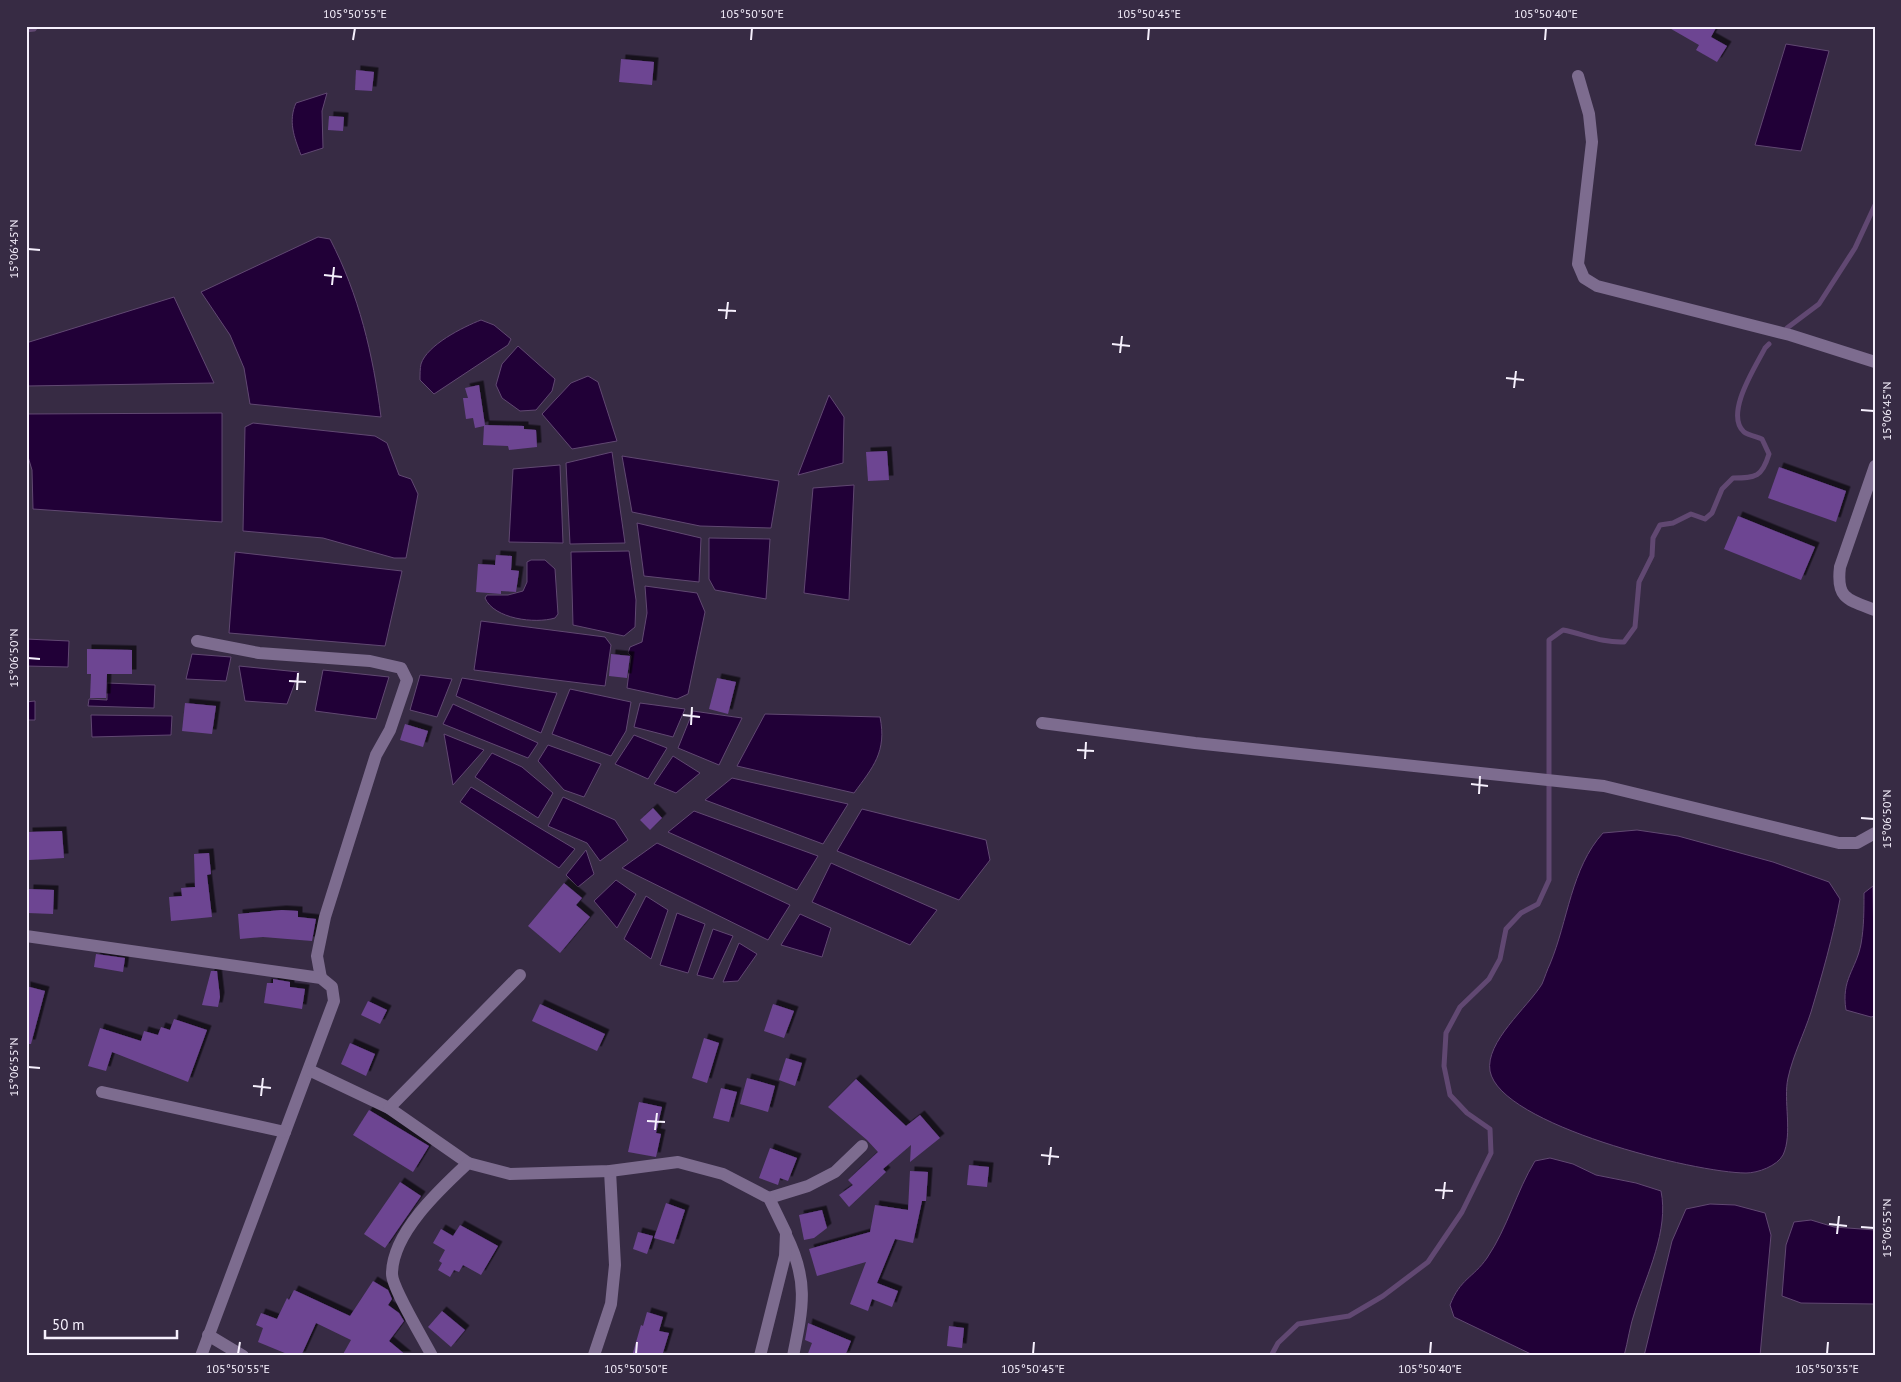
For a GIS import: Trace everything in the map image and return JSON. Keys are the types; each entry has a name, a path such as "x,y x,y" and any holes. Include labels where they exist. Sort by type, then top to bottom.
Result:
{"street":[{"path":"1578,76 1590,114 1592,142 1578,264 1584,278 1597,286 1790,335 1875,362"},
{"path":"1875,466 1840,567 1838,580 1842,594 1851,601 1875,610"},
{"path":"197,641 259,653 370,660 401,668 407,680 390,730 376,755 324,917 317,956 321,978"},
{"path":"1042,723 1205,744 1604,786 1839,843 1857,843 1875,833"},
{"path":"26,936 321,978 332,986 334,1001 201,1356"},
{"path":"389,1108 520,975"},
{"path":"308,1070 389,1108 468,1163 510,1174 610,1172 678,1162 723,1174 769,1198 796,1255 803,1280 801,1314 793,1356"},
{"path":"102,1092 285,1132"},
{"path":"769,1198 808,1186 834,1172 862,1146"},
{"path":"432,1356 392,1275 396,1250 415,1220 441,1188 468,1163"},
{"path":"594,1356 611,1304 615,1265 610,1172"},
{"path":"760,1356 784,1256 786,1233"},
{"path":"208,1335 243,1356"}],"shaded area":[{"path":"1786,44 1829,51 1801,151 1755,145"},
{"path":"327,93 322,111 323,148 301,155 292,123 296,103"},
{"path":"318,237 330,239 357,303 374,370 381,417 250,404 244,368 230,335 201,292"},
{"path":"174,297 214,383 26,386 26,343"},
{"path":"481,320 494,325 511,339 508,345 434,394 420,380 421,366 425,357 430,350 447,338"},
{"path":"518,346 555,379 552,391 536,410 520,411 502,398 496,385 502,364"},
{"path":"588,376 598,382 617,441 572,449 542,414 571,383"},
{"path":"829,395 844,417 843,463 798,475"},
{"path":"222,413 222,522 33,509 32,470 26,450 26,414"},
{"path":"253,423 375,436 387,443 399,475 411,479 418,494 406,558 394,558 323,538 243,531 245,427"},
{"path":"612,452 625,543 570,544 566,463"},
{"path":"622,456 779,481 771,528 700,526 632,512"},
{"path":"560,465 563,543 509,542 513,469"},
{"path":"854,485 849,600 804,593 813,488"},
{"path":"637,523 701,538 699,582 644,576"},
{"path":"709,538 770,539 766,599 715,590 709,579"},
{"path":"629,551 636,600 635,627 624,636 573,625 571,552"},
{"path":"235,552 402,571 385,646 229,633"},
{"path":"531,560 545,560 555,569 558,614 555,618 526,620 516,618 497,611 485,598 487,595 508,595 523,591 527,582 527,562"},
{"path":"645,586 697,593 705,612 688,694 677,699 627,688 631,656 628,653 630,647 642,642 647,613"},
{"path":"481,621 605,637 611,645 605,686 474,670"},
{"path":"26,639 69,641 68,667 26,666"},
{"path":"192,654 231,657 226,681 186,679"},
{"path":"239,666 299,672 287,704 245,701"},
{"path":"323,670 389,677 376,719 315,711"},
{"path":"420,675 452,679 437,717 410,710"},
{"path":"462,678 557,693 541,733 456,696"},
{"path":"107,683 155,685 154,708 88,706 89,699 107,700"},
{"path":"570,689 631,702 626,731 611,756 552,734"},
{"path":"35,701 35,720 26,720 26,702"},
{"path":"640,703 685,709 673,737 634,727"},
{"path":"453,704 538,743 528,758 443,724"},
{"path":"693,711 742,718 719,765 678,748"},
{"path":"765,714 880,717 882,740 880,750 872,767 854,793 737,766"},
{"path":"91,715 172,716 171,735 92,737"},
{"path":"444,734 484,750 453,785"},
{"path":"634,735 667,748 648,779 615,764"},
{"path":"548,745 601,764 584,797 564,790 538,761"},
{"path":"492,753 522,767 553,793 538,818 475,777"},
{"path":"673,756 700,773 676,793 654,784"},
{"path":"732,778 848,804 823,844 705,800"},
{"path":"471,787 575,849 559,868 460,802"},
{"path":"563,797 615,820 628,840 600,861 587,843 548,826"},
{"path":"862,809 986,840 990,860 959,900 837,851"},
{"path":"694,811 818,856 797,890 668,832"},
{"path":"1637,830 1678,836 1773,862 1829,882 1840,899 1831,942 1811,1012 1788,1078 1786,1147 1783,1155 1772,1166 1756,1172 1721,1171 1686,1165 1603,1142 1562,1127 1527,1110 1502,1091 1490,1071 1490,1060 1494,1048 1509,1025 1542,984 1556,947 1577,878 1592,847 1603,833"},
{"path":"657,843 790,905 768,940 622,868"},
{"path":"586,850 594,874 578,887 566,875"},
{"path":"831,863 937,910 910,945 812,902"},
{"path":"616,880 636,894 617,928 594,901"},
{"path":"1873,886 1875,1016 1871,1017 1846,1010 1845,999 1847,982 1861,944 1864,893"},
{"path":"646,896 668,910 651,959 624,939"},
{"path":"677,913 705,924 688,973 660,965"},
{"path":"800,914 831,928 822,957 781,945"},
{"path":"713,929 733,936 713,979 697,975"},
{"path":"739,943 757,954 738,981 723,982"},
{"path":"1550,1158 1573,1164 1596,1175 1636,1183 1661,1191 1662,1221 1656,1252 1633,1316 1624,1356 1535,1356 1454,1317 1450,1305 1454,1296 1462,1284 1487,1258 1535,1161"},
{"path":"1710,1204 1735,1205 1765,1213 1771,1235 1760,1356 1644,1356 1672,1241 1686,1209"},
{"path":"1811,1220 1834,1227 1875,1230 1875,1304 1801,1303 1782,1296 1786,1245 1794,1222"}],"building":[{"path":"1666,26 1717,26 1711,37 1727,46 1717,62 1696,50 1699,45"},
{"path":"621,59 654,62 652,85 619,82"},
{"path":"356,70 374,72 372,91 355,90"},
{"path":"329,116 344,117 343,131 328,130"},
{"path":"479,385 485,425 524,426 524,429 536,430 537,447 509,450 508,446 483,445 484,426 475,428 473,418 466,419 463,398 468,398 465,388"},
{"path":"887,451 889,480 868,481 866,452"},
{"path":"1779,467 1846,491 1836,522 1768,498"},
{"path":"1738,516 1815,547 1801,580 1724,549"},
{"path":"496,555 512,556 511,570 519,571 516,592 501,591 501,594 476,592 478,564 495,565"},
{"path":"87,649 132,650 132,674 107,674 106,698 90,698 91,674 87,674"},
{"path":"611,654 630,656 627,678 609,676"},
{"path":"717,678 736,682 728,714 709,709"},
{"path":"185,703 216,706 212,734 182,731"},
{"path":"405,724 428,731 423,747 400,740"},
{"path":"653,808 662,818 650,830 640,820"},
{"path":"62,831 64,858 29,860 28,832"},
{"path":"209,853 211,874 207,875 212,917 171,921 169,897 182,896 181,888 195,887 194,854"},
{"path":"564,883 582,898 576,905 590,917 560,953 528,926"},
{"path":"29,889 54,890 53,914 28,913"},
{"path":"282,910 298,911 298,917 316,919 312,941 263,937 240,939 238,914"},
{"path":"96,954 125,958 123,972 94,967"},
{"path":"211,971 217,971 220,997 218,1007 202,1005"},
{"path":"273,979 290,982 290,987 305,989 302,1009 264,1003 267,983 273,983"},
{"path":"26,986 45,991 31,1044 26,1044"},
{"path":"368,1001 387,1010 380,1024 361,1015"},
{"path":"540,1004 605,1034 597,1051 532,1021"},
{"path":"773,1004 794,1011 784,1038 764,1031"},
{"path":"174,1019 207,1030 188,1082 112,1052 106,1071 88,1066 100,1028 141,1041 144,1031 158,1035 161,1027 170,1030"},
{"path":"704,1038 719,1043 707,1083 692,1078"},
{"path":"350,1043 375,1054 366,1076 341,1064"},
{"path":"786,1058 802,1063 795,1086 779,1080"},
{"path":"747,1078 775,1086 768,1112 740,1104"},
{"path":"856,1079 906,1126 920,1115 940,1138 910,1162 911,1145 883,1169 886,1172 849,1207 839,1195 853,1185 848,1180 878,1152 867,1140 828,1107"},
{"path":"721,1088 737,1092 729,1122 713,1118"},
{"path":"639,1102 662,1107 656,1133 661,1134 656,1157 628,1152"},
{"path":"369,1110 429,1146 413,1172 353,1135"},
{"path":"770,1148 797,1158 788,1181 780,1178 778,1185 759,1178"},
{"path":"969,1165 989,1167 987,1187 967,1185"},
{"path":"910,1171 928,1172 926,1201 922,1201 913,1243 895,1239 877,1283 898,1291 892,1307 872,1299 868,1311 850,1304 866,1262 817,1276 809,1249 870,1232 875,1205 908,1210"},
{"path":"400,1182 421,1196 385,1248 364,1234"},
{"path":"666,1203 685,1210 674,1244 654,1238"},
{"path":"822,1210 827,1228 814,1238 804,1240 799,1215"},
{"path":"460,1225 498,1246 481,1275 463,1265 459,1272 454,1270 450,1277 438,1270 442,1263 439,1261 445,1250 433,1243 441,1229 453,1236"},
{"path":"638,1232 653,1236 647,1254 633,1249"},
{"path":"373,1281 388,1290 392,1299 388,1305 399,1313 404,1321 389,1341 407,1356 342,1356 351,1340 316,1323 301,1356 292,1356 258,1342 263,1328 256,1325 261,1313 277,1319 287,1298 289,1300 294,1290 350,1316"},
{"path":"442,1311 465,1330 451,1347 428,1327"},
{"path":"647,1312 663,1317 659,1331 669,1333 662,1356 632,1356 641,1325 643,1326"},
{"path":"808,1323 851,1341 845,1356 807,1356 812,1343 805,1340"},
{"path":"949,1326 964,1328 962,1348 947,1346"}],"waterway":[{"path":"26,30 34,29 36,26"},
{"path":"1787,328 1819,304 1855,248 1875,205"},
{"path":"1271,1356 1278,1343 1298,1324 1349,1316 1383,1296 1428,1262 1462,1212 1491,1153 1490,1129 1467,1113 1450,1095 1444,1066 1446,1033 1460,1007 1489,979 1500,959 1506,929 1521,913 1538,904 1549,880 1549,640 1563,630 1601,640 1624,642 1635,627 1639,582 1652,556 1653,538 1660,525 1673,523 1691,514 1705,519 1712,513 1722,489 1733,478 1753,476 1761,472 1769,454 1762,439 1744,432 1739,424 1738,414 1739,402 1749,378 1769,344"}]}
